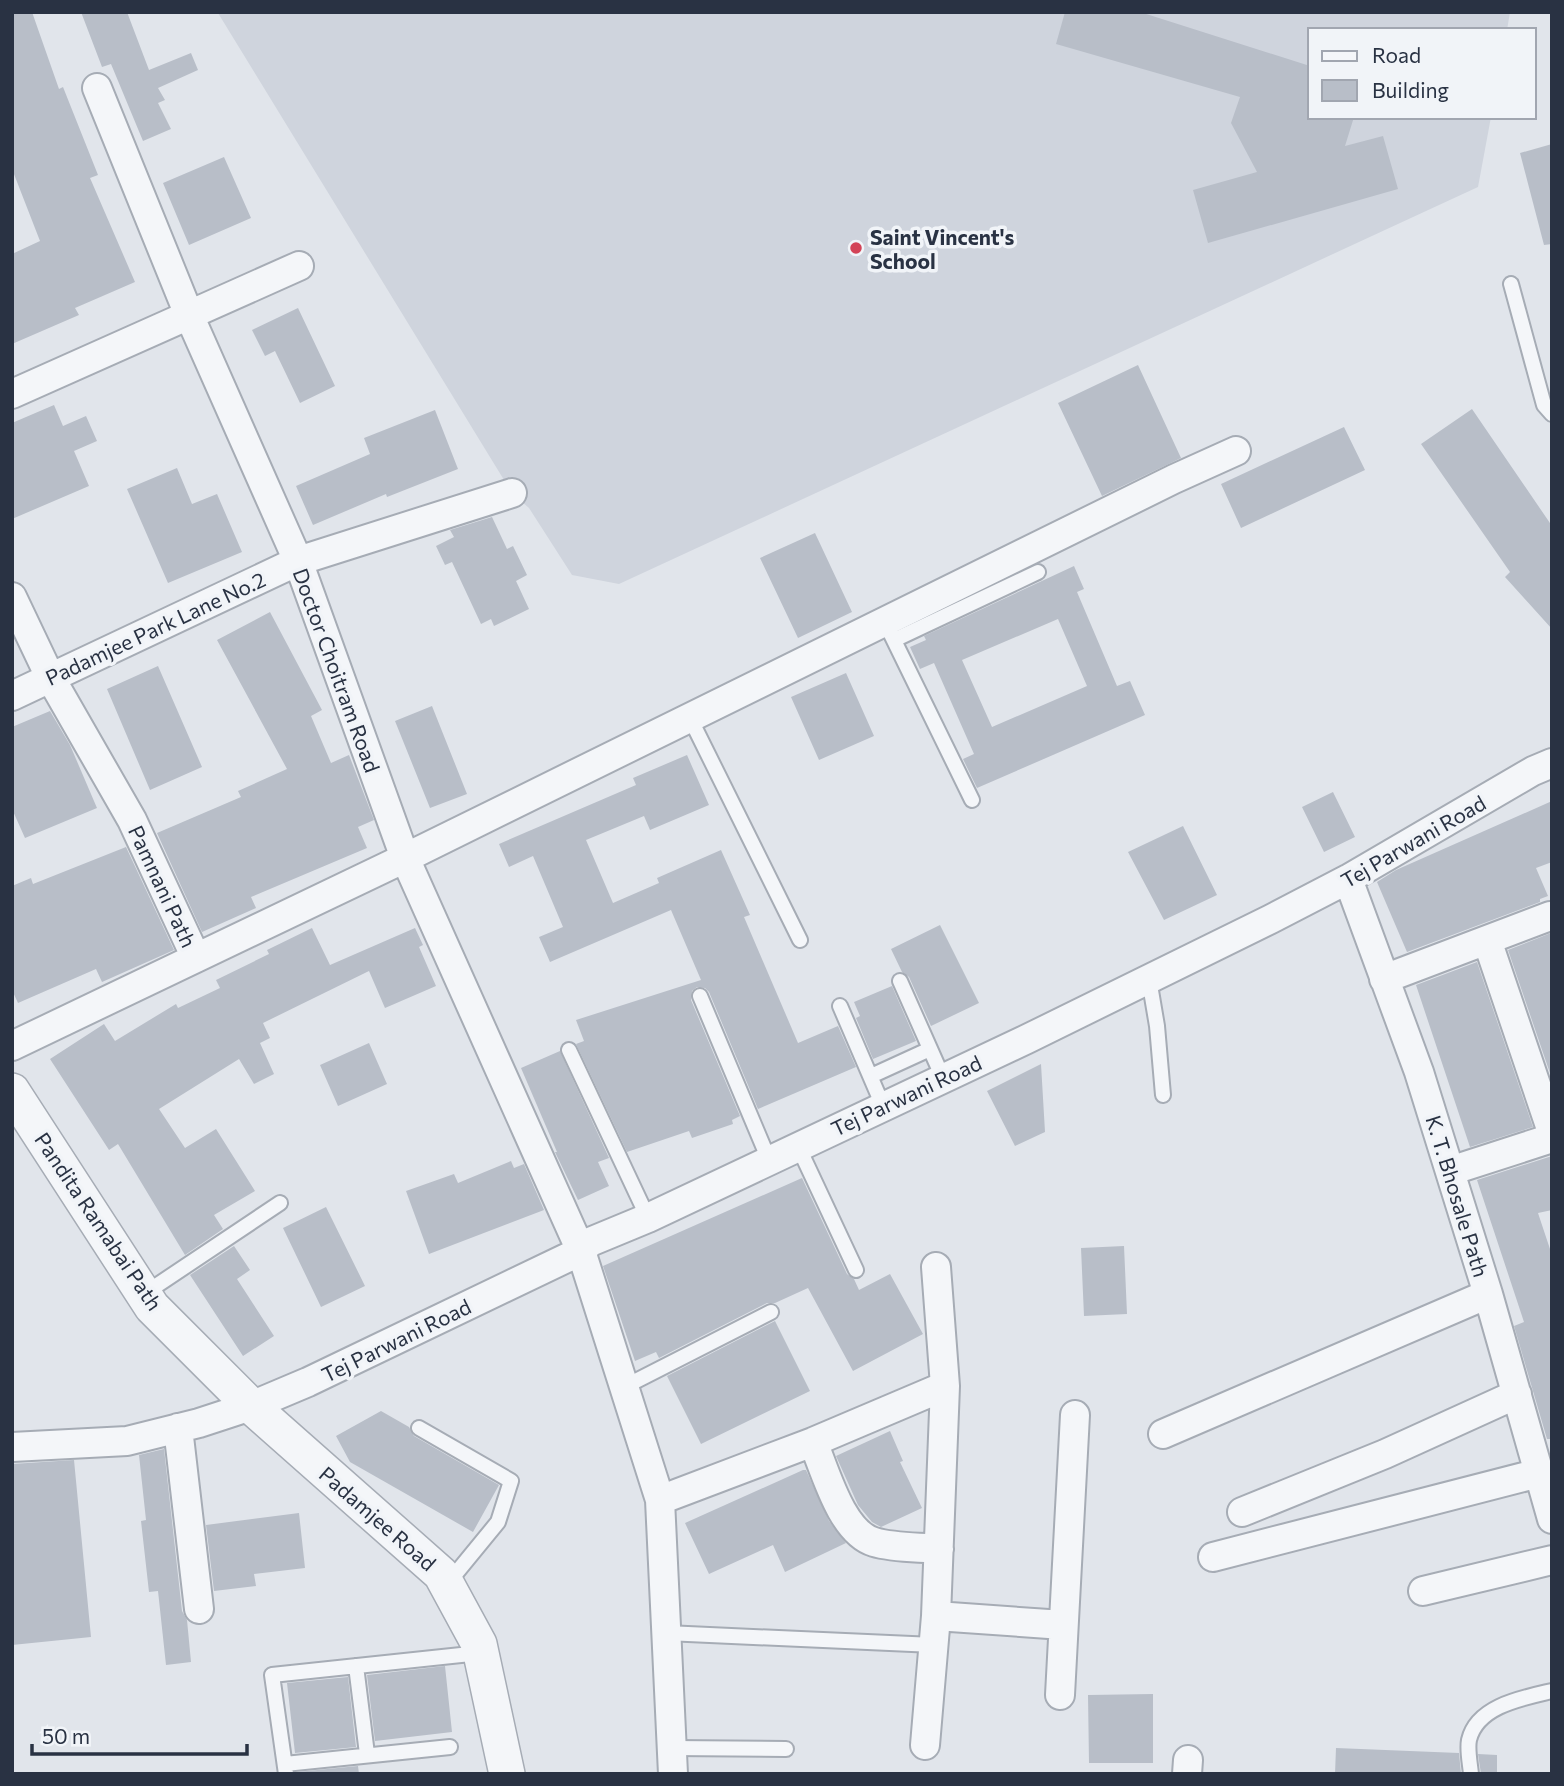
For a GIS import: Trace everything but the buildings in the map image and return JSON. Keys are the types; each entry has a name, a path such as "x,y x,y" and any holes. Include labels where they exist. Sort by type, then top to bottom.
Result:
{"street":[{"name":"Doctor Choitram Road","path":"96,88 189,315 298,561 405,858 581,1251 660,1500 673,1761"},
{"path":"12,394 299,266"},
{"path":"12,1046 690,718 889,631 1174,479 1236,451"},
{"name":"Padamjee Park Lane No.2","path":"12,696 298,561 512,493"},
{"name":"Pamnani Path","path":"12,597 50,677 129,814 197,958"},
{"name":"Tej Parwani Road","path":"12,1447 127,1441 251,1406 309,1382 581,1251 590,1242 648,1218 1149,979 1348,879 1533,771 1552,763"},
{"name":"K. T. Bhosale Path","path":"1348,879 1419,1072 1517,1394 1541,1454 1552,1519"},
{"path":"1384,979 1550,916"},
{"path":"1488,940 1552,1132"},
{"name":"Pandita Ramabai Path","path":"12,1091 152,1307 251,1406"},
{"path":"1450,1171 1552,1138"},
{"path":"925,1745 936,1616 946,1386 936,1267"},
{"path":"1163,1434 1488,1294"},
{"path":"660,1500 813,1442 946,1386"},
{"path":"1242,1512 1385,1454 1517,1394"},
{"name":"Padamjee Road","path":"251,1406 441,1574 479,1644 507,1774"},
{"path":"1060,1695 1074,1415"},
{"path":"178,1428 199,1609"},
{"path":"813,1442 842,1513 854,1529 872,1542 939,1549"},
{"path":"1213,1557 1541,1454"},
{"path":"1423,1591 1552,1560"},
{"path":"936,1616 1063,1625"}],"lane":[{"path":"1511,284 1544,405 1552,414"},
{"path":"972,800 889,631 1038,572"},
{"path":"690,718 800,940"},
{"path":"1149,979 1157,1026 1163,1095"},
{"path":"900,981 943,1078"},
{"path":"700,996 769,1160"},
{"path":"840,1006 883,1106"},
{"path":"871,1076 930,1049"},
{"path":"569,1051 648,1218"},
{"path":"798,1146 856,1269"},
{"path":"144,1294 280,1202"},
{"path":"624,1387 771,1312"},
{"path":"419,1428 510,1481 498,1522 447,1584"},
{"path":"666,1633 934,1644"},
{"path":"450,1747 367,1754 285,1769 272,1675 480,1653"},
{"path":"356,1665 367,1754"},
{"path":"1471,1774 1468,1742 1474,1726 1491,1710 1552,1691"},
{"path":"673,1761 786,1749"}],"shaded area":[{"name":"Saint Vincent's School","path":"1510,12 1507,28 1308,28 1308,119 1491,119 1478,187 619,584 572,575 529,508 512,493 218,13"}],"place":[{"name":"Saint Vincent's School","path":"856,248"}]}
